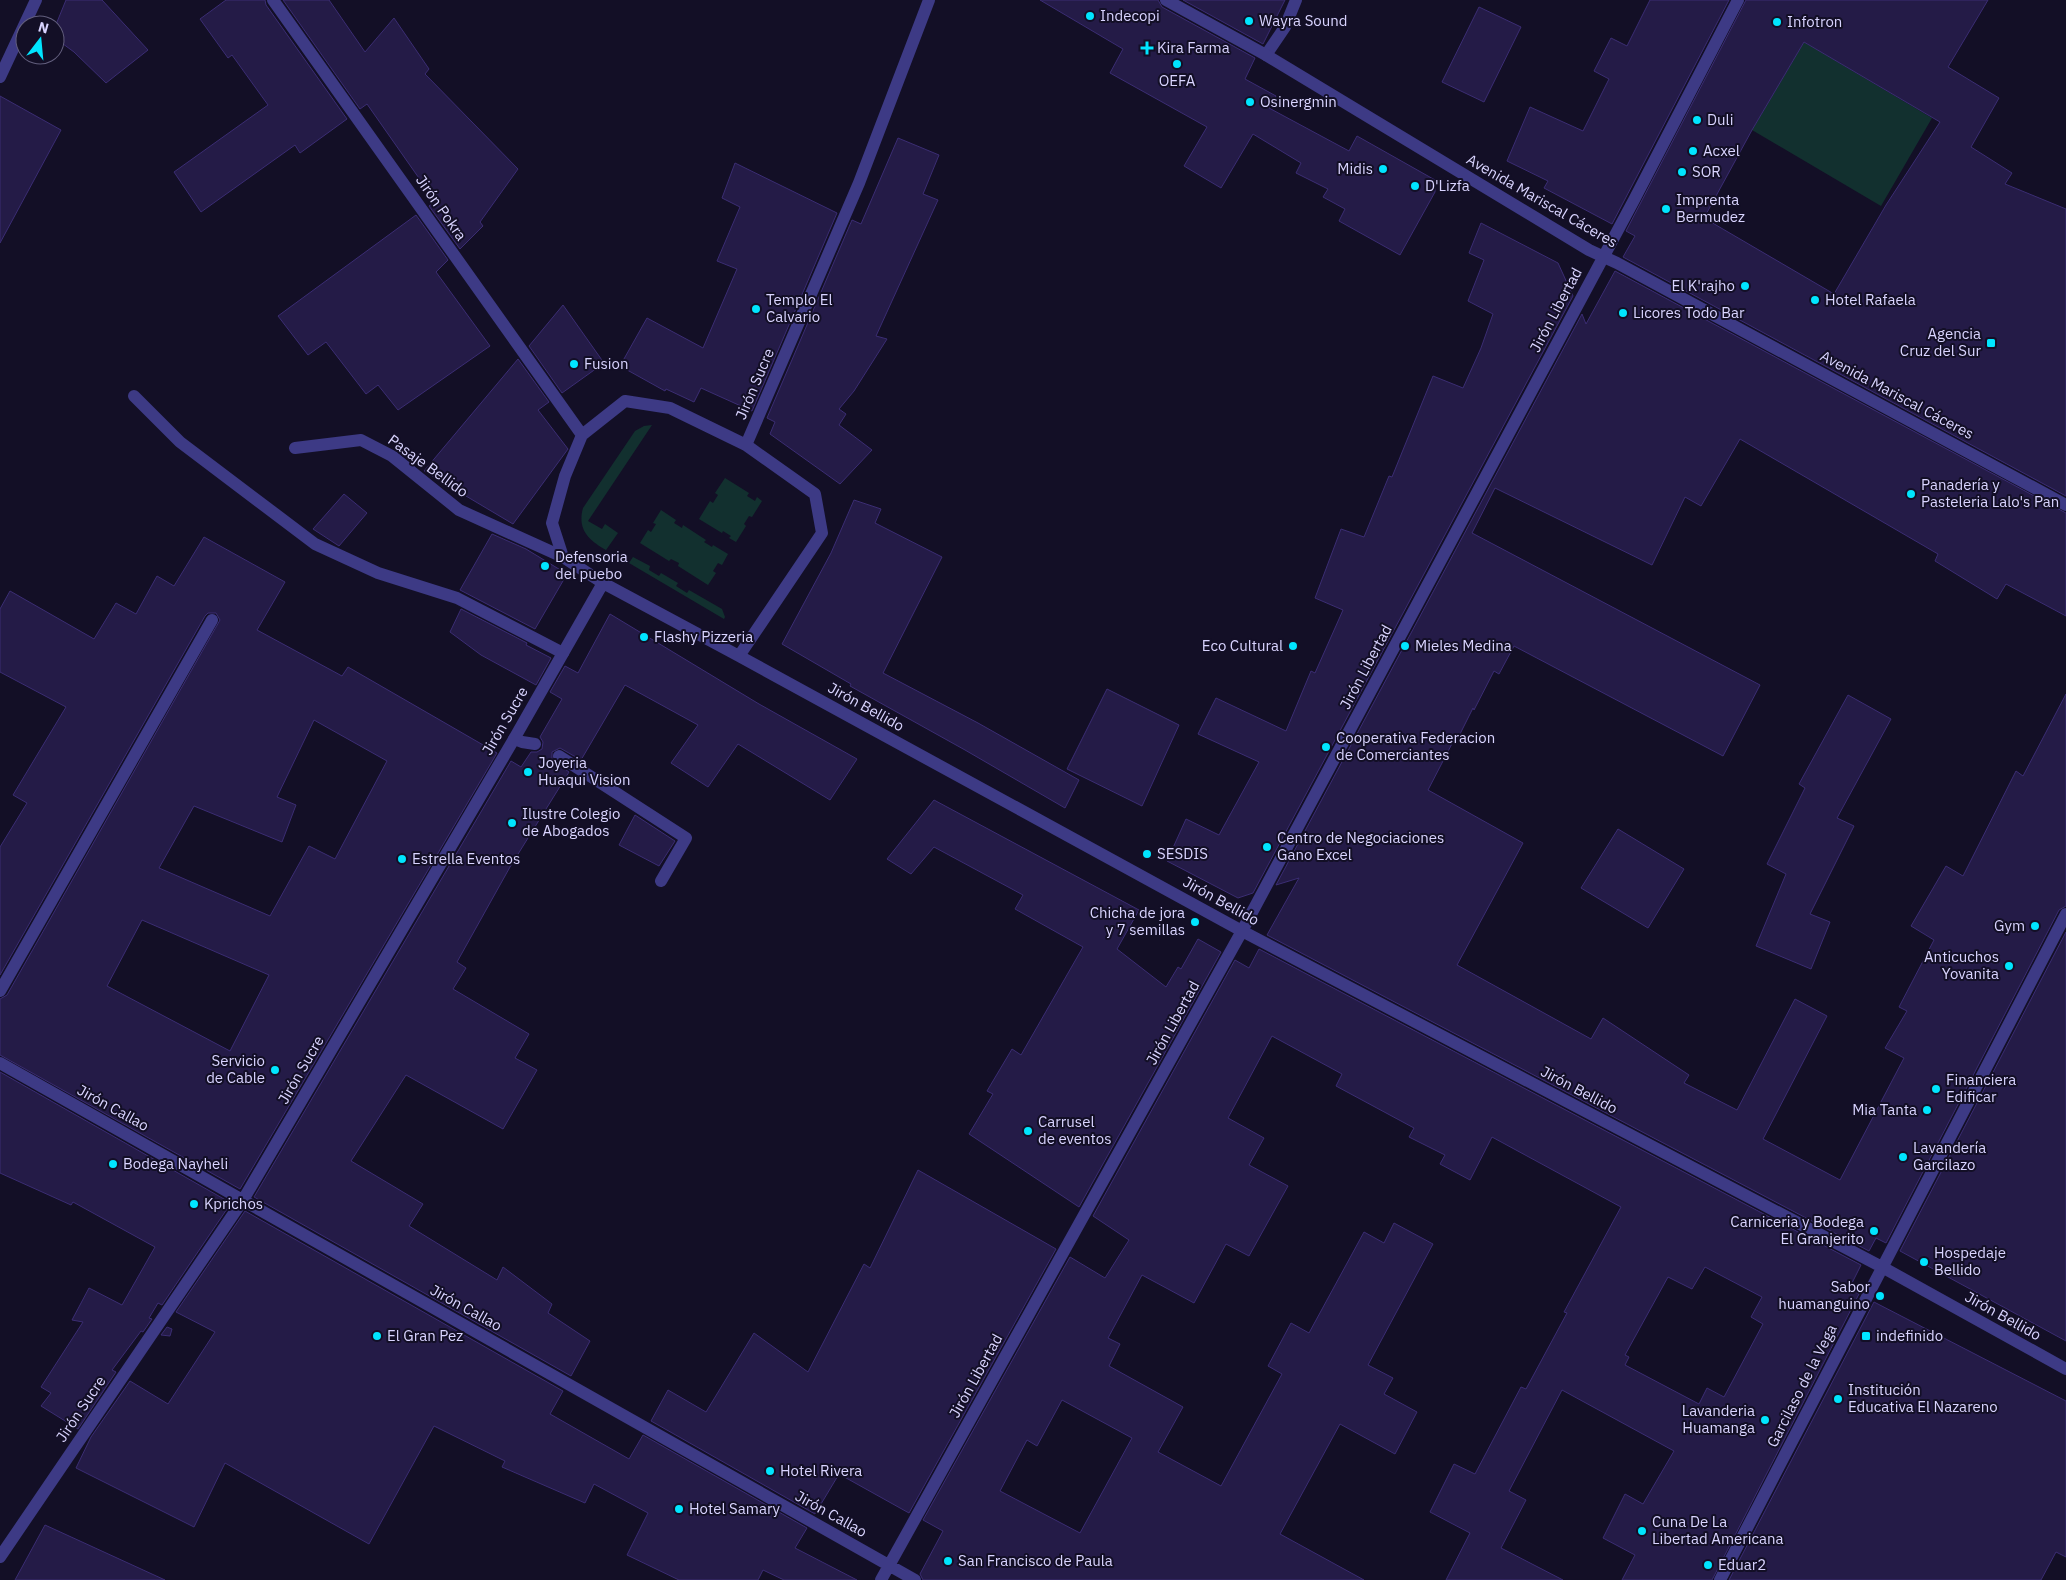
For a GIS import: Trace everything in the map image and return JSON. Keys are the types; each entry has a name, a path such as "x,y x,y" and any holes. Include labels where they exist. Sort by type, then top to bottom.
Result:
{"street":[{"path":"0,77 36,0"},
{"name":"Jirón Pokra","path":"273,0 582,435"},
{"name":"Jirón Sucre","path":"739,656 822,533 815,494 746,444 859,183 929,0"},
{"name":"Avenida Mariscal Cáceres","path":"1166,0 1266,55 1589,250 1604,256 2066,505"},
{"path":"1266,55 1285,27 1296,0"},
{"name":"Jirón Libertad","path":"882,1580 1242,931 1604,256 1738,0"},
{"path":"134,396 180,442 315,544 378,573 457,598 563,653"},
{"path":"564,556 552,523 565,476 582,435 625,400 670,408 746,444"},
{"name":"Pasaje Bellido","path":"295,448 361,440 392,456 459,510 564,556"},
{"name":"Jirón Bellido","path":"564,556 603,584 739,656 1242,931 1882,1268 2066,1369"},
{"name":"Jirón Sucre","path":"0,1557 243,1200 603,584"},
{"path":"0,991 212,620"},
{"path":"514,739 535,744"},
{"path":"559,756 686,838 661,881"},
{"name":"Garcilaso de la Vega","path":"1720,1580 2066,914"},
{"name":"Jirón Callao","path":"0,1063 915,1580"}],"green space":[{"path":"1804,42 1932,118 1881,206 1752,130"},
{"path":"652,425 588,521 602,529 605,524 618,533 606,550 586,534 582,522 583,508 635,431 644,426"},
{"path":"725,478 749,493 747,496 755,501 757,497 762,501 752,517 749,516 744,524 746,526 736,542 723,531 722,533 699,519 710,501 713,503 718,495 715,493"},
{"path":"661,510 676,520 674,523 682,528 683,525 706,540 704,542 728,554 722,565 718,563 713,571 716,573 708,585 678,566 679,563 671,559 669,561 640,543 648,530 651,532 656,524 653,523"},
{"path":"633,557 650,566 649,570 659,576 661,573 678,583 676,586 687,593 689,590 722,609 724,619 629,563"}],"building":[{"path":"66,0 102,0 148,50 106,83 65,45 65,15 60,15"},
{"path":"226,0 265,0 266,5 347,119 300,153 295,145 201,212 174,172 268,105 232,55 228,58 200,19"},
{"path":"283,0 329,0 365,52 394,18 429,69 425,74 518,169 480,222 483,226 460,249 429,206 435,201 367,104 360,109"},
{"path":"1040,0 1158,0 1162,7 1255,58 1245,79 1276,96 1269,108 1349,151 1357,136 1435,180 1435,192 1400,255 1339,221 1345,209 1323,197 1328,189 1296,173 1301,163 1253,134 1221,188 1184,166 1207,127 1110,73 1123,49"},
{"path":"1183,0 1285,0 1263,44"},
{"path":"1650,0 1729,0 1612,224 1544,188 1548,181 1507,161 1530,107 1583,131 1609,79 1594,71 1611,38 1627,46"},
{"path":"1746,0 1988,0 1948,67 1999,98 1971,147 2012,173 2005,184 2066,209 2066,496 1623,257 1635,236 1626,231","holes":["1804,42 1940,122 1886,205 1834,294 1704,218 1752,130"]},
{"path":"1479,7 1521,27 1484,102 1442,82"},
{"path":"0,96 61,130 0,243"},
{"path":"898,138 939,155 923,194 938,200 876,336 887,339 854,391 839,409 846,414 839,425 872,450 840,484 770,434 775,422 767,418 852,220 861,224"},
{"path":"735,163 837,213 752,411 701,388 694,402 666,389 665,391 620,366 647,318 703,348 737,269 717,261 740,207 722,198"},
{"path":"416,215 448,260 436,272 490,346 398,410 378,385 366,394 326,342 308,355 278,316"},
{"path":"1481,223 1558,263 1573,296 1253,893 1238,898 1167,861 1186,819 1219,835 1259,762 1198,734 1216,698 1286,731 1311,671 1315,673 1343,610 1315,598 1341,529 1364,537 1389,476 1392,477 1433,376 1463,388 1481,348 1493,314 1468,301 1484,260 1469,253"},
{"path":"1615,271 2066,513 2066,616 2006,584 1997,599 1935,561 1938,554 1740,439 1701,506 1685,497 1652,565 1495,488 1472,533 1760,685 1723,756 1514,646 1499,674 1494,671 1458,738 1456,736 1428,790 1523,843 1457,965 1591,1039 1603,1018 1689,1075 1684,1083 1737,1110 1795,999 1827,1016 1763,1139 1840,1180 1904,1058 1885,1048 1907,1011 1899,1007 1934,940 1911,926 1946,866 1963,876 2016,771 2023,776 2066,694 2066,906 2059,910 1886,1243 1876,1238 1869,1251 1267,935 1299,878 1276,885 1582,314 1586,324"},
{"path":"563,305 604,363 562,393 529,346"},
{"path":"518,359 549,402 538,410 568,449 513,524 424,471"},
{"path":"344,494 367,513 339,546 313,529"},
{"path":"854,500 881,509 875,523 942,557 883,673 978,723 1079,780 1065,808 850,686 851,684 782,644 831,553"},
{"path":"492,534 526,549 567,574 535,629 460,590"},
{"path":"204,537 285,582 257,630 342,676 348,667 497,753 240,1189 0,1055 0,999 7,995 220,620 216,613 208,613 205,616 0,975 0,847 27,803 13,795 66,707 0,672 0,609 10,591 94,639 116,603 136,614 157,576 174,586","holes":["314,720 387,761 335,859 309,846 270,916 159,868 194,806 282,842 296,805 277,797","142,920 269,975 230,1051 107,986"]},
{"path":"461,609 527,643 526,645 551,658 536,685 481,655 450,632"},
{"path":"610,614 759,704 857,759 830,800 738,744 708,787 671,763 698,725 625,685 581,760 560,748 552,752 552,760 569,772 510,867 457,962 466,968 453,989 529,1034 515,1058 537,1070 503,1129 406,1075 351,1161 423,1204 409,1226 497,1280 503,1267 552,1304 548,1313 590,1341 571,1376 254,1197 511,761 521,767 531,752 537,752 542,749 543,742 540,737 562,699 550,692 565,666 578,673"},
{"path":"1107,689 1179,725 1142,806 1067,769"},
{"path":"1848,695 1891,719 1837,818 1854,826 1810,914 1830,922 1811,969 1756,946 1786,874 1767,864 1805,788 1799,784"},
{"path":"934,800 1139,910 1117,949 1166,987 1178,967 1181,969 1198,939 1221,952 1079,1207 969,1134 993,1094 987,1091 1012,1049 1021,1055 1083,947 1015,909 1023,895 934,847 911,874 887,859"},
{"path":"635,815 675,841 659,866 619,845"},
{"path":"1618,829 1684,869 1648,928 1581,888"},
{"path":"2066,932 2066,1341 1900,1251"},
{"path":"1259,949 1861,1265 1849,1289 1859,1294 1712,1580 1622,1580 1635,1555 1603,1538 1625,1494 1643,1504 1674,1451 1562,1390 1509,1491 1526,1500 1501,1548 1563,1580 1446,1580 1470,1533 1430,1512 1454,1464 1475,1474 1521,1387 1526,1389 1567,1313 1564,1312 1621,1207 1492,1137 1470,1180 1440,1164 1445,1155 1409,1137 1414,1128 1336,1086 1342,1074 1272,1036 1228,1118 1264,1138 1249,1165 1288,1186 1249,1256 1226,1244 1194,1303 1142,1275 1108,1338 1120,1344 1109,1366 1183,1407 1158,1452 1221,1486 1282,1374 1268,1366 1291,1323 1309,1333 1364,1232 1384,1243 1394,1223 1433,1244 1368,1365 1393,1378 1384,1394 1417,1412 1395,1454 1340,1424 1280,1534 1364,1580 923,1580 920,1574 943,1531 923,1520 1070,1257 1105,1278 1129,1240 1093,1216 1235,960 1249,968","holes":["1705,1267 1762,1297 1751,1317 1763,1324 1724,1397 1707,1388 1699,1404 1625,1365 1629,1357 1625,1355 1668,1277 1692,1289","1062,1400 1132,1438 1080,1533 1000,1491 1027,1440 1037,1446"]},
{"path":"0,1072 231,1203 162,1305 158,1303 149,1318 152,1319 143,1332 141,1331 112,1370 116,1372 78,1429 41,1406 51,1393 41,1387 83,1322 72,1320 89,1288 122,1305 155,1247 73,1202 71,1205 0,1173"},
{"path":"918,1170 1056,1249 909,1513 839,1474 815,1514 651,1421 668,1390 706,1412 754,1333 808,1372 864,1264 870,1268"},
{"path":"245,1211 563,1391 550,1414 629,1459 643,1435 807,1528 795,1548 857,1580 784,1580 763,1570 758,1580 679,1580 627,1555 648,1513 594,1484 585,1503 502,1467 505,1461 434,1426 369,1544 225,1463 194,1527 76,1468 91,1437 130,1381 168,1404 215,1332 176,1312"},
{"path":"1874,1302 2066,1401 2066,1557 2056,1552 2041,1580 1729,1580"},
{"path":"167,1327 172,1329 170,1336 161,1335"},
{"path":"45,1525 165,1580 15,1580"}],"place":[{"name":"Indecopi","path":"1090,16"},
{"name":"Wayra Sound","path":"1249,21"},
{"name":"Infotron","path":"1777,22"},
{"name":"Kira Farma","path":"1147,48"},
{"name":"OEFA","path":"1177,64"},
{"name":"Osinergmin","path":"1250,102"},
{"name":"Duli","path":"1697,120"},
{"name":"Acxel","path":"1693,151"},
{"name":"Midis","path":"1383,169"},
{"name":"SOR","path":"1682,172"},
{"name":"D'Lizfa","path":"1415,186"},
{"name":"Imprenta Bermudez","path":"1666,209"},
{"name":"El K'rajho","path":"1745,286"},
{"name":"Hotel Rafaela","path":"1815,300"},
{"name":"Templo El Calvario","path":"756,309"},
{"name":"Licores Todo Bar","path":"1623,313"},
{"name":"Agencia Cruz del Sur","path":"1991,343"},
{"name":"Fusion","path":"574,364"},
{"name":"Panadería y Pasteleria Lalo's Pan","path":"1911,494"},
{"name":"Defensoria del puebo","path":"545,566"},
{"name":"Flashy Pizzeria","path":"644,637"},
{"name":"Eco Cultural","path":"1293,646"},
{"name":"Mieles Medina","path":"1405,646"},
{"name":"Cooperativa Federacion de Comerciantes","path":"1326,747"},
{"name":"Joyeria Huaqui Vision","path":"528,772"},
{"name":"Ilustre Colegio de Abogados","path":"512,823"},
{"name":"Centro de Negociaciones Gano Excel","path":"1267,847"},
{"name":"SESDIS","path":"1147,854"},
{"name":"Estrella Eventos","path":"402,859"},
{"name":"Chicha de jora y 7 semillas","path":"1195,922"},
{"name":"Gym","path":"2035,926"},
{"name":"Anticuchos Yovanita","path":"2009,966"},
{"name":"Servicio de Cable","path":"275,1070"},
{"name":"Financiera Edificar","path":"1936,1089"},
{"name":"Mia Tanta","path":"1927,1110"},
{"name":"Carrusel de eventos","path":"1028,1131"},
{"name":"Lavandería Garcilazo","path":"1903,1157"},
{"name":"Bodega Nayheli","path":"113,1164"},
{"name":"Kprichos","path":"194,1204"},
{"name":"Carniceria y Bodega El Granjerito","path":"1874,1231"},
{"name":"Hospedaje Bellido","path":"1924,1262"},
{"name":"Sabor huamanguino","path":"1880,1296"},
{"name":"El Gran Pez","path":"377,1336"},
{"name":"indefinido","path":"1866,1336"},
{"name":"Institución Educativa El Nazareno","path":"1838,1399"},
{"name":"Lavanderia Huamanga","path":"1765,1420"},
{"name":"Hotel Rivera","path":"770,1471"},
{"name":"Hotel Samary","path":"679,1509"},
{"name":"Cuna De La Libertad Americana","path":"1642,1531"},
{"name":"San Francisco de Paula","path":"948,1561"},
{"name":"Eduar2","path":"1708,1565"}]}
